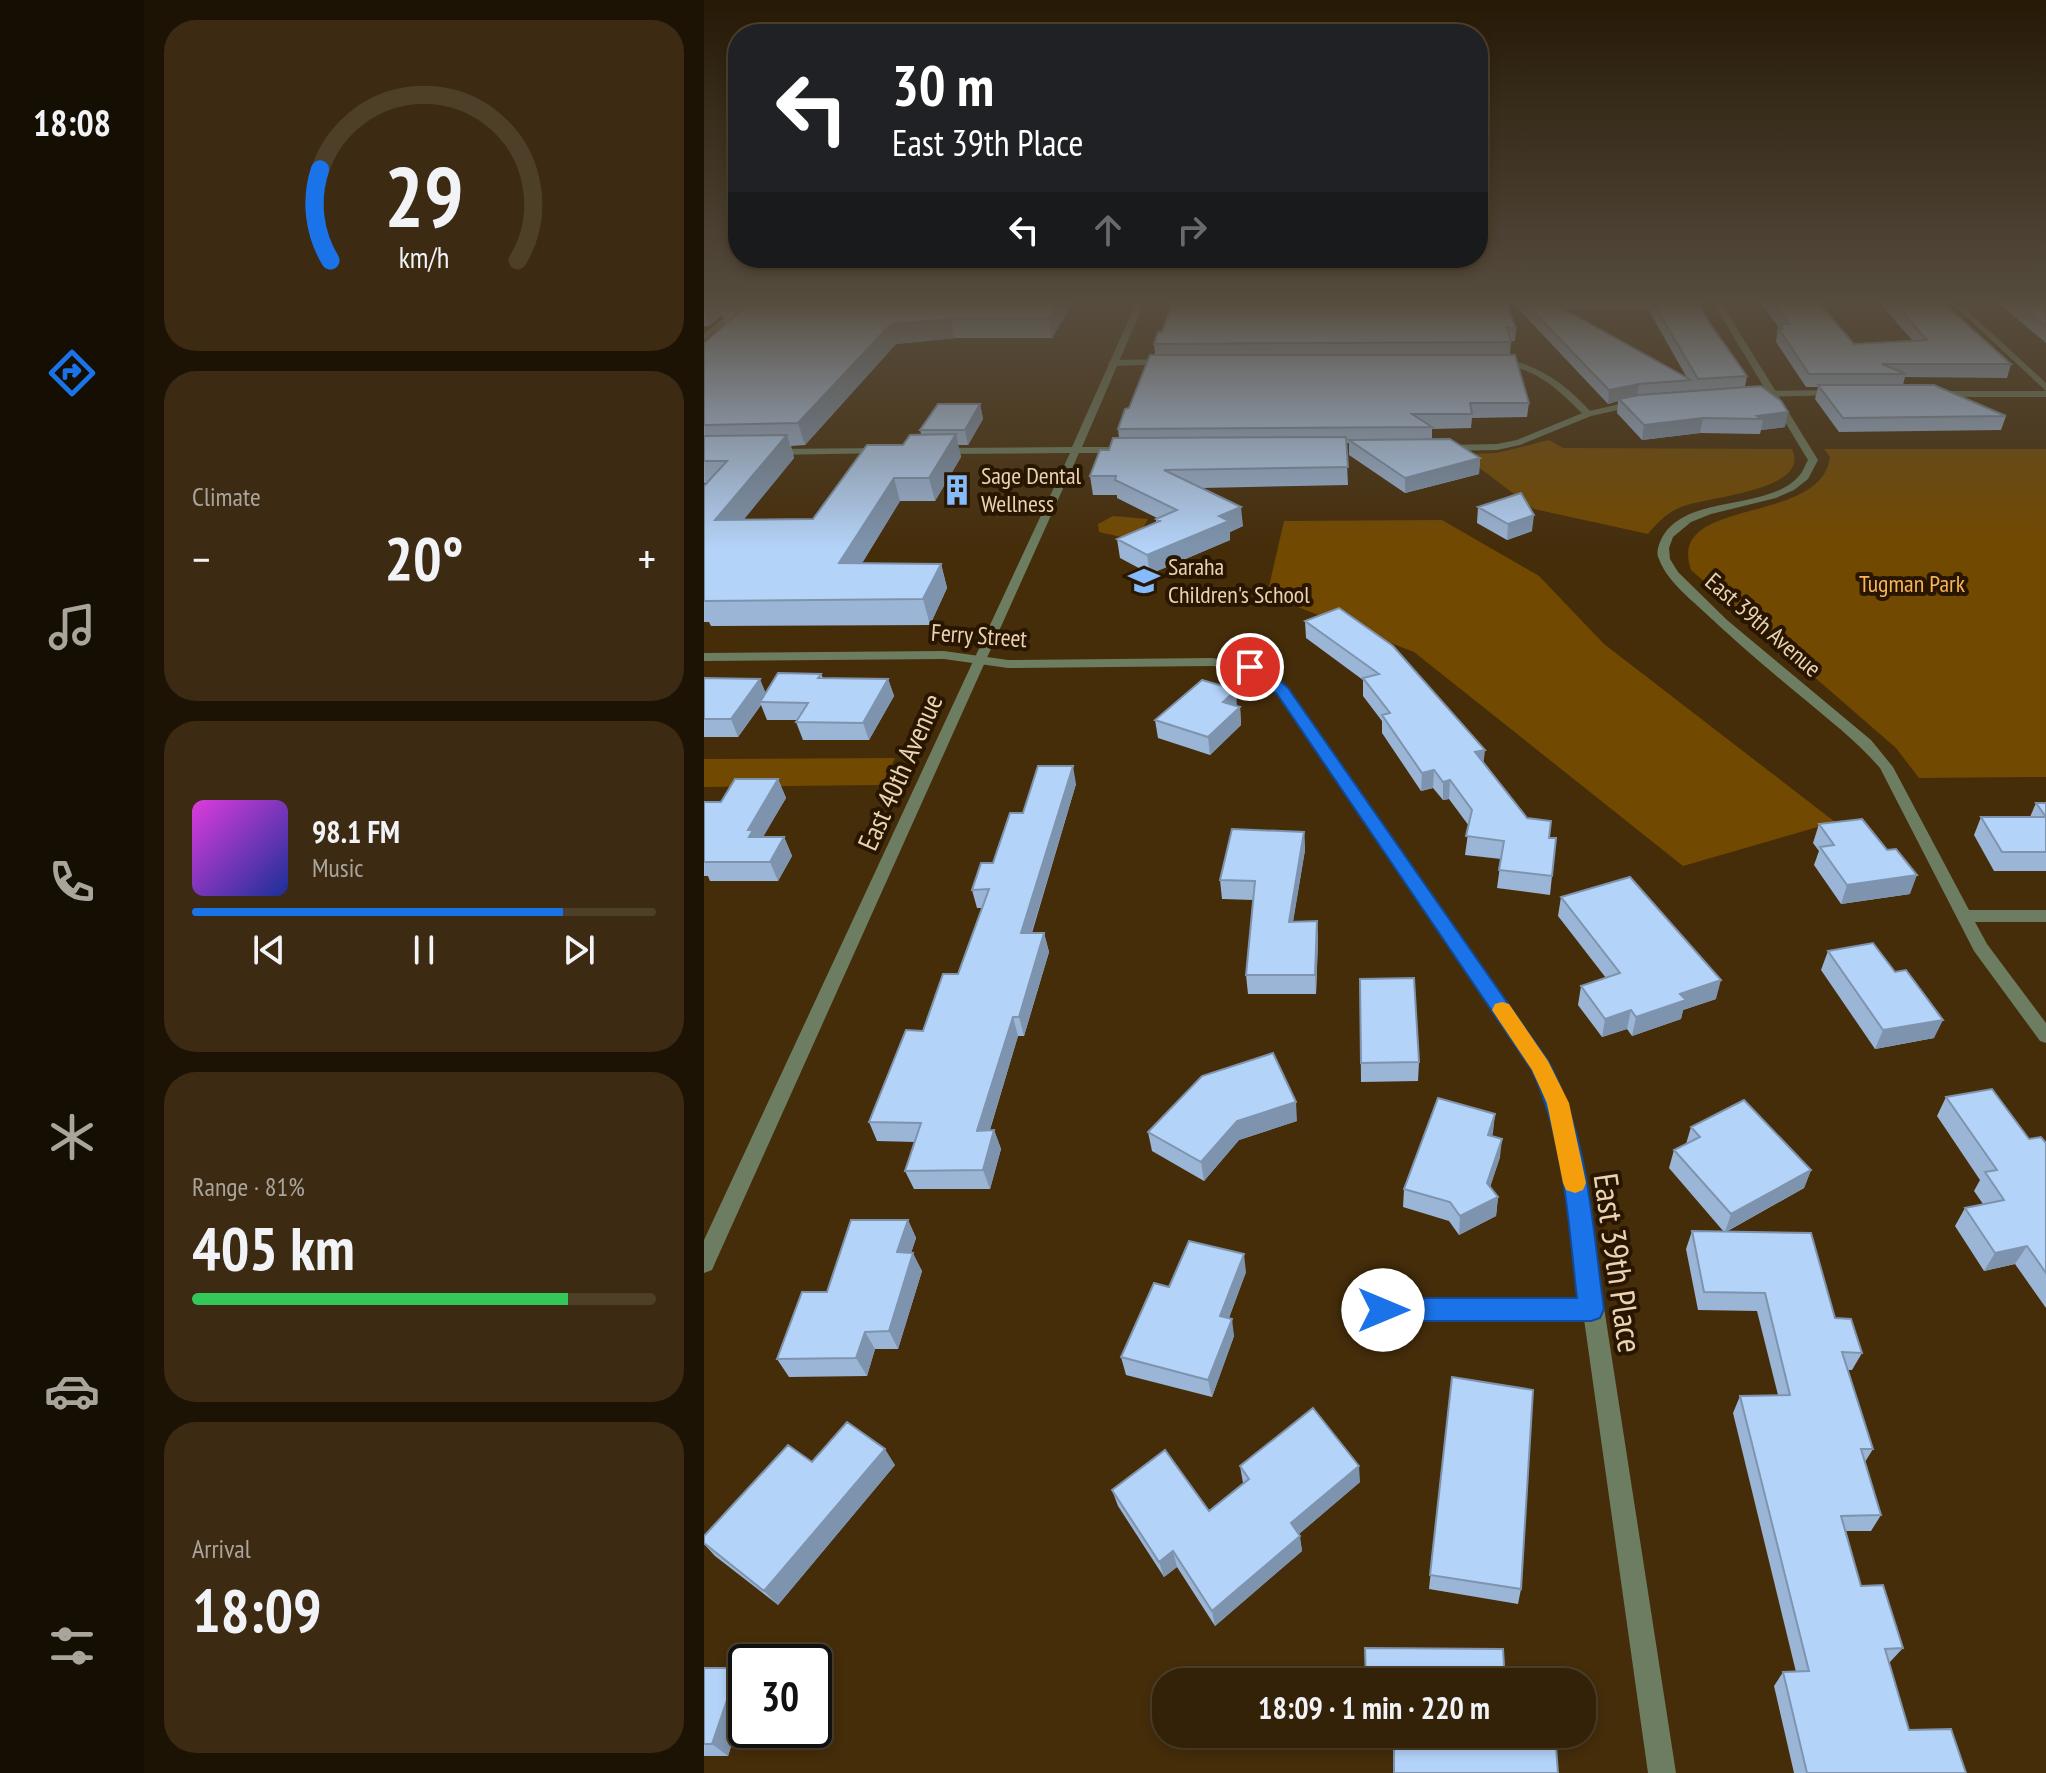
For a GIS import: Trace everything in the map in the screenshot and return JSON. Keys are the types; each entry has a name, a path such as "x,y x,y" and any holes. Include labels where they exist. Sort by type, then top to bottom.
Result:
{"street":[{"name":"East 40th Avenue","path":"704,1263 1076,450 1103,384"},
{"path":"1554,384 1588,414"},
{"name":"East 39th Avenue","path":"1767,384 1809,449 1813,460 1810,470 1801,481 1784,491 1690,517 1673,529 1664,542 1663,558 1673,575 1703,605 1866,743 1886,767 1980,947 2046,1036"},
{"path":"1924,394 2046,391"},
{"path":"1744,394 1849,394"},
{"path":"1436,448 1497,447 1520,442 1588,414 1652,401"},
{"path":"927,451 1139,450"},
{"path":"765,452 899,451"},
{"name":"Ferry Street","path":"704,657 944,655 1008,664 1212,662 1250,667"},
{"name":"East 39th Place","path":"1250,667 1283,691 1541,1066 1558,1103 1570,1152 1662,1773"},
{"path":"1963,916 2046,916"},
{"path":"1354,1310 1591,1309"}],"green space":[{"path":"1549,440 1563,448 1792,449 1794,463 1787,474 1773,483 1676,509 1648,534 1534,509 1461,454 1497,453"},
{"name":"Tugman Park","path":"1824,449 2046,449 2046,777 1919,778 1896,748 1691,570 1689,546 1700,531 1721,520 1801,494 1820,479 1830,457"},
{"path":"1113,516 1148,519 1140,533 1126,538 1099,532 1098,524"},
{"path":"1442,520 1539,576 1604,644 1835,822 1683,866 1414,652 1267,595 1284,521"},
{"path":"895,758 882,785 704,787 704,759"}],"building":[{"path":"704,384 835,384 798,423 704,425"},
{"path":"1139,384 1523,384 1529,403 1470,403 1472,414 1412,414 1432,427 1118,429 1125,409 1129,408"},
{"path":"1603,384 1642,384 1639,384 1609,390"},
{"path":"1818,385 1934,385 2006,416 1843,418"},
{"path":"1761,386 1781,401 1788,412 1757,416 1763,419 1703,418 1644,425 1619,399 1639,395"},
{"path":"938,404 980,404 965,430 920,430"},
{"path":"956,434 929,478 894,478 839,563 941,564 923,599 704,601 704,486 727,461 704,461 704,436 787,435 715,520 813,519 867,445 903,445 910,435"},
{"path":"1346,437 1348,467 1164,470 1241,507 1219,516 1229,521 1147,555 1117,539 1160,521 1156,519 1177,510 1115,480 1116,476 1090,476 1100,450 1109,450 1113,438"},
{"path":"1450,439 1480,458 1405,478 1349,440"},
{"path":"1521,493 1534,515 1508,524 1478,507"},
{"path":"1339,608 1393,646 1485,750 1475,752 1527,818 1551,821 1549,838 1556,838 1552,876 1499,870 1504,841 1466,836 1472,810 1450,780 1443,782 1434,770 1422,773 1382,715 1390,713 1363,678 1379,674 1305,621"},
{"path":"778,673 821,674 818,678 888,679 863,723 796,722 808,703 760,702"},
{"path":"704,678 760,679 731,719 704,719"},
{"path":"1202,680 1236,690 1223,702 1240,707 1208,737 1155,720"},
{"path":"1038,766 1073,766 1021,933 1044,933 1019,1017 1013,1017 977,1131 994,1130 983,1170 905,1171 921,1123 869,1122 906,1030 923,1031 943,974 958,974 989,889 972,890 981,863 993,863 1010,813 1023,813"},
{"path":"735,779 778,779 748,830 753,830 749,837 784,837 770,862 704,862 704,802 721,802"},
{"path":"2036,803 2046,803 2046,817"},
{"path":"1981,817 2046,817 2046,852 2002,852"},
{"path":"1862,819 1887,850 1896,849 1917,875 1847,885 1820,847 1834,845 1819,824"},
{"path":"1232,829 1304,832 1289,922 1317,921 1315,975 1246,975 1255,881 1220,880"},
{"path":"1630,877 1721,980 1680,994 1686,1000 1636,1017 1631,1010 1605,1019 1581,986 1620,973 1561,897"},
{"path":"1873,943 1895,972 1906,970 1943,1020 1883,1030 1828,951"},
{"path":"1414,978 1419,1062 1361,1063 1360,979"},
{"path":"1273,1053 1296,1102 1237,1121 1201,1162 1148,1132 1202,1076"},
{"path":"1992,1089 2029,1139 2041,1137 2046,1143 2046,1273 2027,1246 1995,1253 1965,1208 2004,1200 1985,1172 1997,1170 1946,1097"},
{"path":"1438,1098 1495,1114 1488,1135 1502,1139 1487,1183 1498,1197 1460,1216 1450,1202 1404,1189"},
{"path":"1744,1100 1811,1170 1731,1214 1674,1150 1700,1137 1691,1127"},
{"path":"851,1220 908,1220 897,1252 913,1253 889,1331 865,1332 856,1358 777,1359 802,1292 827,1292"},
{"path":"1692,1231 1811,1233 1835,1318 1851,1319 1862,1353 1842,1352 1873,1449 1861,1449 1881,1515 1841,1516 1861,1586 1883,1585 1903,1648 1885,1649 1909,1730 1951,1729 1966,1773 1807,1773 1783,1672 1809,1671 1740,1396 1790,1395 1765,1293 1704,1292"},
{"path":"1189,1241 1244,1254 1220,1316 1232,1319 1208,1380 1121,1357 1154,1283 1169,1287"},
{"path":"1452,1377 1533,1390 1521,1589 1430,1575"},
{"path":"1313,1408 1359,1466 1291,1523 1300,1536 1212,1611 1173,1551 1159,1562 1112,1490 1165,1450 1209,1511 1249,1479 1240,1466"},
{"path":"847,1422 885,1449 764,1591 704,1543 704,1536 788,1445 812,1462"},
{"path":"1365,1648 1503,1649 1504,1668 1366,1668"},
{"path":"704,1668 728,1668 728,1697 712,1744 704,1744"},
{"path":"1394,1748 1556,1748 1558,1773 1394,1773"}],"slow traffic":[{"path":"1502,1010 1541,1066 1558,1103 1575,1183"}],"place":[{"name":"Sage Dental Wellness","path":"957,490"},
{"name":"Saraha Children's School","path":"1144,581"}],"route":[{"path":"1250,667 1283,691 1541,1066 1558,1103 1570,1152 1591,1309 1383,1310"}]}
